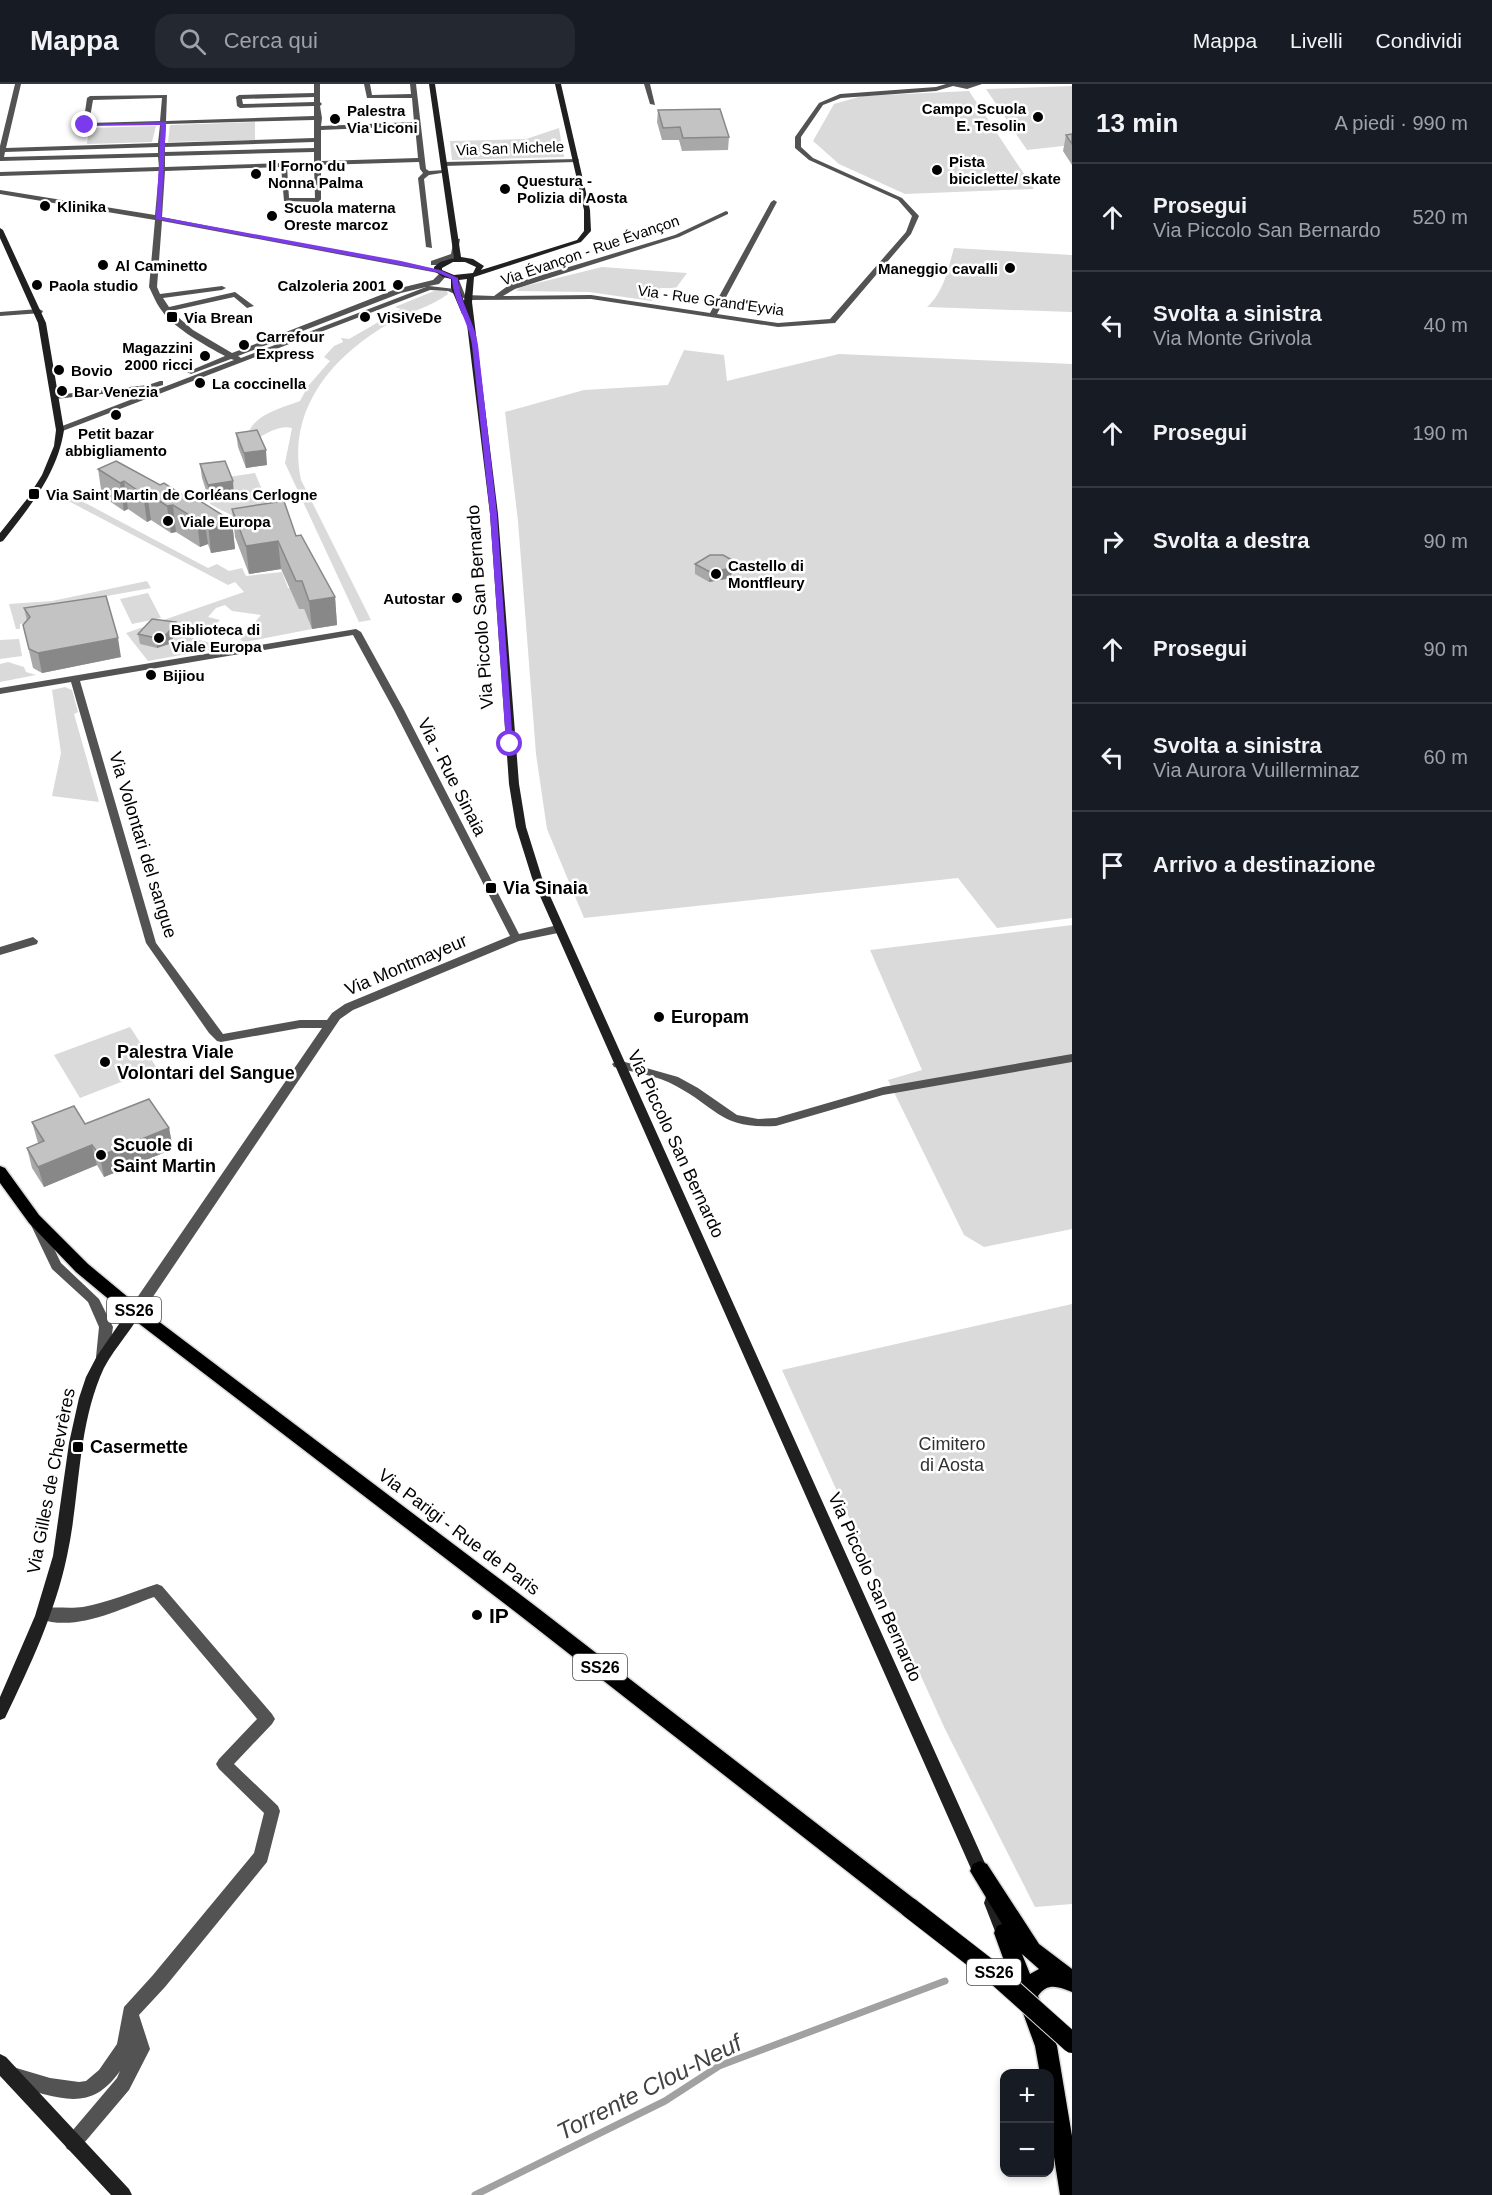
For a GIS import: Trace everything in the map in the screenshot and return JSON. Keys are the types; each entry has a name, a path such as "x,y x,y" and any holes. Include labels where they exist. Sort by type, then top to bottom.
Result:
{"main road":[{"name":"Via Parigi - Rue de Paris","path":"0,1172 34,1219 82,1268 135,1312 528,1611 995,1974 1072,2043"},
{"path":"980,1871 1032,1951 1068,1979"},
{"path":"1004,1933 1046,2046 1071,2195"},
{"path":"1027,1995 1036,1979 1046,1974 1068,1979"}],"street":[{"path":"18,84 0,160 319,150"},
{"path":"283,165 286,200 318,200 319,104 317,84"},
{"path":"367,84 369,97 415,96"},
{"path":"414,84 423,169 427,173 421,178 430,247"},
{"path":"432,84 458,259"},
{"path":"0,192 158,218 347,255 401,263 449,276 474,275 579,241 587,234 588,219 558,84"},
{"path":"647,84 653,104"},
{"path":"952,84 967,87 979,84"},
{"name":"Via - Rue Grand'Eyvia","path":"468,298 591,297 778,325 832,321 909,233 916,216 900,199 811,159 798,148 798,137 821,104 840,96 936,89 952,84"},
{"path":"318,94 239,97 240,106 319,104"},
{"path":"241,361 178,323 157,297 152,282 162,169 161,145 164,123 165,96 90,98 85,125 164,123 319,118"},
{"path":"319,128 418,124"},
{"path":"3,150 318,140"},
{"path":"77,172 82,147"},
{"path":"0,174 423,160"},
{"name":"Via San Michele","path":"427,173 445,168 576,160"},
{"path":"713,315 774,202"},
{"name":"Via Évançon - Rue Évançon","path":"492,298 512,287 677,236 726,213"},
{"path":"0,230 39,311 60,430 59,447 50,472 0,539"},
{"path":"434,263 454,255 456,238"},
{"path":"449,276 438,267 450,260"},
{"path":"401,263 468,260 480,266 474,275"},
{"name":"Via Piccolo San Bernardo","path":"474,275 468,298 494,514 514,784 521,827 537,878 618,1064 980,1871 1004,1933"},
{"path":"60,430 429,288 449,276"},
{"path":"55,398 150,387 399,291 436,282 449,276"},
{"name":"Via Piccolo San Bernardo","path":"449,276 462,296 468,298"},
{"name":"Via Piccolo San Bernardo","path":"449,276 472,328"},
{"path":"157,297 222,288"},
{"path":"429,288 449,289 457,292"},
{"path":"165,309 235,294 250,306"},
{"name":"Via Piccolo San Bernardo","path":"472,328 472,309 492,298"},
{"path":"0,314 39,311"},
{"name":"Via - Rue Sinaia","path":"75,678 356,633 399,710 516,938"},
{"path":"0,691 75,678"},
{"name":"Via Volontari del sangue","path":"75,678 151,943 213,1030 221,1038 300,1024 331,1024"},
{"name":"Via Montmayeur","path":"135,1312 331,1024 349,1007 516,938 558,929"},
{"path":"0,951 33,941"},
{"path":"618,1064 679,1082 724,1116 759,1124 776,1122 883,1091 1072,1058"},
{"name":"Via Gilles de Chevrères","path":"34,1219 56,1266 93,1299 106,1327 103,1357"},
{"name":"Via Gilles de Chevrères","path":"0,1713 6,1688 45,1614 60,1556 87,1395 103,1357 135,1312"},
{"path":"6,2070 67,2090 86,2090 100,2080 113,2065 126,2043 130,2013 159,1982 261,1857 272,1811 224,1764 267,1719 157,1590 80,1613 61,1617 45,1614"},
{"path":"73,2143 123,2084 141,2049 130,2013"},
{"path":"6,2070 123,2195"}],"green space":[{"name":"Campo Scuola E. Tesolin","path":"1072,86 1072,145 1027,150 986,89"},
{"path":"969,91 1034,189 905,194 839,164 813,141 834,104 862,96"},
{"path":"255,122 255,140 168,142 170,125"},
{"path":"156,126 152,142 87,144 89,128"},
{"path":"559,128 562,147 557,147 557,150 563,150 564,157 452,160 450,141 526,139"},
{"name":"Maneggio cavalli","path":"954,248 1072,255 1072,312 927,307 938,294"},
{"path":"602,267 687,273 676,288 660,288 652,301 589,292 516,291 521,287"},
{"path":"434,291 447,291 448,294 397,319 369,336 332,369 307,408 300,431 298,455 301,480 371,620 359,622 285,463 292,428 279,428 260,437 249,431 264,415 300,401 308,386 330,361 324,357 334,346 343,342 341,338 349,339 401,309 395,307"},
{"path":"684,350 724,355 727,381 839,354 1072,364 1072,918 997,928 958,878 584,918 547,829 536,754 518,521 505,412 584,390 668,385"},
{"path":"255,473 276,523 250,522 210,504 210,500 236,495 228,477"},
{"path":"57,495 74,497 208,568 217,564 229,571 242,568 246,576 282,572 288,588 291,588 304,609 312,629 245,642 240,640 261,615 232,611 225,605 216,608 208,617 220,620 216,624 223,627 218,632 196,628 182,635 214,644 214,649 148,661 126,633 244,592 235,582 228,585"},
{"path":"147,581 151,588 107,596 108,612 20,624 20,629 16,629 9,604 52,601"},
{"path":"148,593 161,618 132,624 120,599"},
{"path":"19,639 22,656 0,659 0,640"},
{"path":"8,662 24,667 26,672 36,675 0,682 0,664"},
{"path":"65,687 72,690 78,712 74,714 99,802 52,796 61,753 52,690"},
{"path":"1072,925 1072,1229 984,1247 964,1235 888,1080 922,1070 870,950"},
{"name":"Palestra Viale Volontari del Sangue","path":"130,1027 157,1068 80,1098 54,1055"},
{"name":"Cimitero di Aosta","path":"1072,1304 1072,1904 1035,1907 945,1729 782,1370"}],"building":[{"path":"720,109 729,137 683,138 680,127 663,128 658,110"},
{"path":"1072,134 1072,144 1066,135"},
{"path":"257,430 266,450 244,453 236,433"},
{"path":"116,461 160,485 164,483 184,496 189,494 232,521 208,525 204,516 197,520 173,505 167,506 147,493 143,494 124,481 120,483 98,469"},
{"path":"225,461 233,481 208,485 200,464"},
{"path":"284,501 296,536 301,535 335,597 309,601 302,581 296,581 278,541 246,546 232,509"},
{"path":"710,555 723,555 732,560 732,568 710,572 695,564"},
{"path":"106,596 118,638 38,653 29,649 23,625 30,617 24,608"},
{"path":"152,619 176,622 167,634 156,638 138,634"},
{"path":"149,1099 169,1128 100,1156 92,1145 38,1167 27,1148 44,1141 32,1122 74,1106 85,1124"}],"waterway":[{"name":"Torrente Clou-Neuf","path":"475,2195 665,2101 719,2066 945,1981"}],"place":[{"name":"Campo Scuola E. Tesolin","path":"1038,117"},
{"name":"Palestra Via Liconi","path":"335,119"},
{"name":"Pista biciclette/ skate","path":"937,170"},
{"name":"Il Forno du Nonna Palma","path":"256,174"},
{"name":"Questura - Polizia di Aosta","path":"505,189"},
{"name":"Klinika","path":"45,206"},
{"name":"Scuola materna Oreste marcoz","path":"272,216"},
{"name":"Al Caminetto","path":"103,265"},
{"name":"Maneggio cavalli","path":"1010,268"},
{"name":"Paola studio","path":"37,285"},
{"name":"Calzoleria 2001","path":"398,285"},
{"name":"Via Brean","path":"172,317"},
{"name":"ViSiVeDe","path":"365,317"},
{"name":"Carrefour Express","path":"244,345"},
{"name":"Magazzini 2000 ricci","path":"205,356"},
{"name":"Bovio","path":"59,370"},
{"name":"La coccinella","path":"200,383"},
{"name":"Bar Venezia","path":"62,391"},
{"name":"Petit bazar abbigliamento","path":"116,415"},
{"name":"Via Saint Martin de Corléans Cerlogne","path":"34,494"},
{"name":"Viale Europa","path":"168,521"},
{"name":"Castello di Montfleury","path":"716,574"},
{"name":"Autostar","path":"457,598"},
{"name":"Biblioteca di Viale Europa","path":"159,638"},
{"name":"Bijiou","path":"151,675"},
{"name":"Via Sinaia","path":"491,888"},
{"name":"Europam","path":"659,1017"},
{"name":"Palestra Viale Volontari del Sangue","path":"105,1062"},
{"name":"Scuole di Saint Martin","path":"101,1155"},
{"name":"Casermette","path":"78,1447"},
{"name":"IP","path":"477,1615"}],"route":[{"path":"85,125 164,123 158,218 401,263 438,271 455,278 455,288 472,328 475,345 494,514 510,744"}]}
